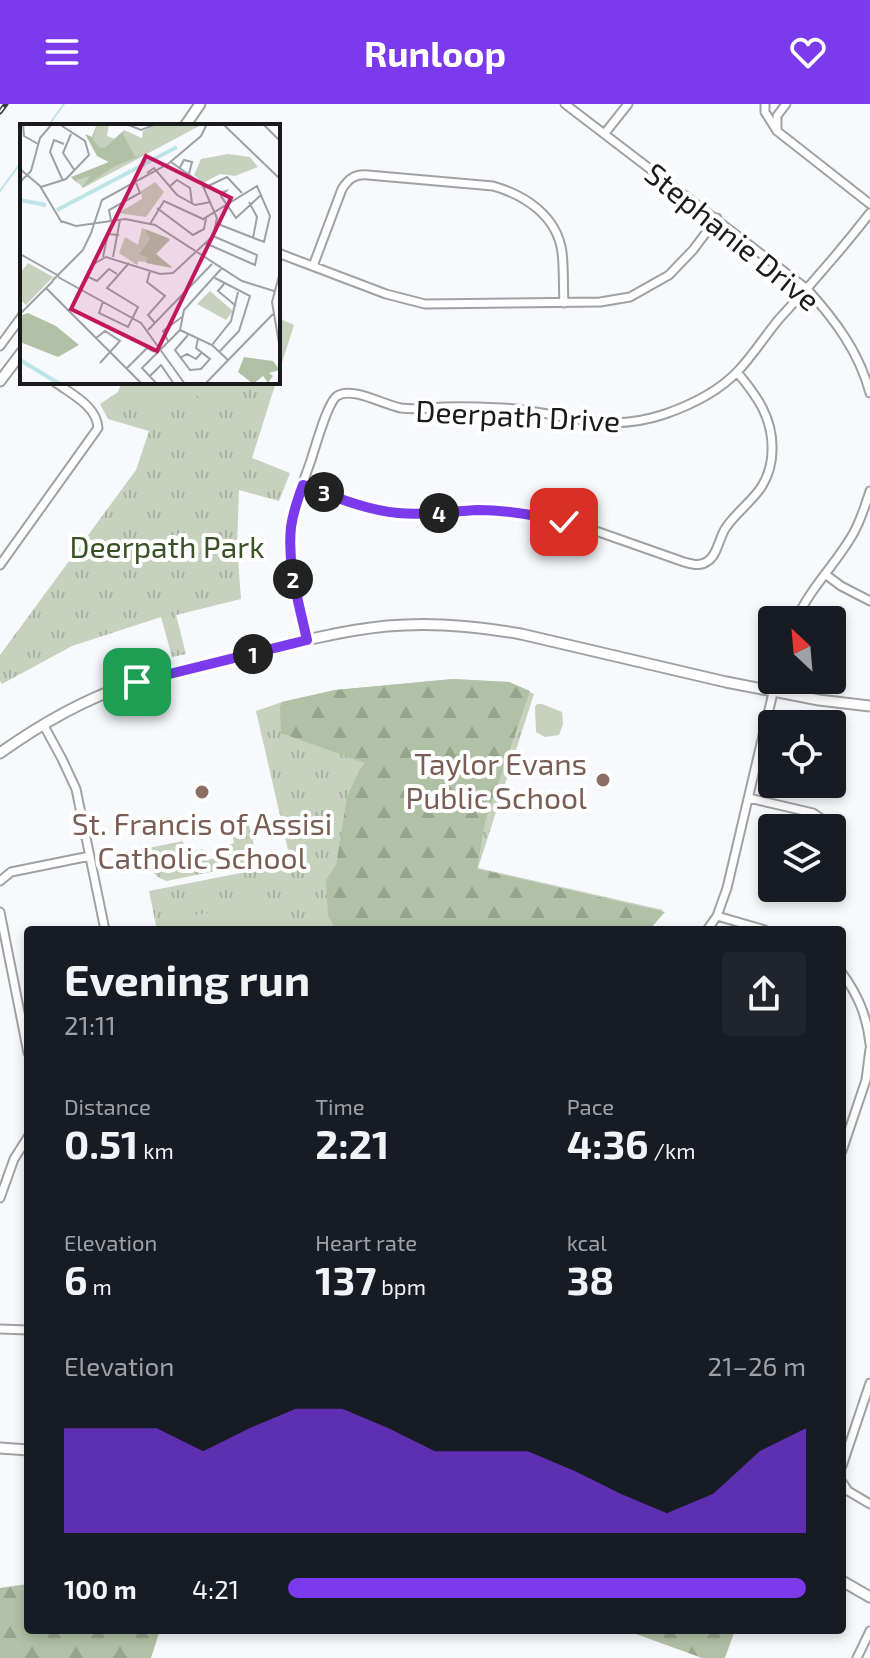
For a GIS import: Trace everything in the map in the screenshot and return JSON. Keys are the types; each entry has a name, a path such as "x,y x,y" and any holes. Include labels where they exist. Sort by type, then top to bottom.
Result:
{"street":[{"path":"186,124 200,104"},
{"name":"Stephanie Drive","path":"565,104 807,289 835,321 868,374 870,393"},
{"path":"605,133 628,104"},
{"path":"765,104 765,112 777,131 870,204"},
{"path":"777,131 777,116 786,104"},
{"path":"313,266 342,189 355,176 493,186 525,198 545,216 556,233 562,248 564,303"},
{"name":"Deerpath Drive","path":"307,640 293,581 291,526 332,401 339,395 353,393 411,409 507,408 585,422 629,422 683,407 705,396 737,372 870,213"},
{"path":"280,254 386,294 425,304 618,300 630,297 669,275 717,218"},
{"path":"0,346 20,319"},
{"path":"0,381 20,356"},
{"path":"303,485 350,502 395,513 481,510 542,517 593,530 694,565 703,564 714,554 731,520 762,486 771,463 772,441 767,417 756,395 737,372"},
{"path":"0,565 98,428 94,411 58,384"},
{"path":"803,606 853,533 870,491"},
{"path":"825,574 870,601"},
{"path":"0,753 43,724 137,682 307,640 387,626 418,624 494,629 758,688"},
{"path":"710,926 727,888 772,694"},
{"path":"788,694 870,706"},
{"path":"43,724 76,789 104,926"},
{"path":"749,798 814,814"},
{"path":"0,881 11,872 90,856"},
{"path":"0,912 24,1033"},
{"path":"717,916 751,926"},
{"path":"846,979 867,1008 870,1046 866,1080 846,1139"},
{"path":"0,1198 14,1159 24,1143"},
{"path":"0,1329 24,1330"},
{"path":"846,1454 870,1383"},
{"path":"0,1448 24,1450"},
{"path":"846,1488 870,1504"},
{"path":"846,1583 870,1597"},
{"path":"857,1658 870,1631"}],"green space":[{"path":"280,319 294,325 280,369"},
{"name":"Deerpath Park","path":"121,384 275,384 252,458 290,473 279,501 239,490 237,545 241,599 176,615 186,654 172,657 161,617 72,646 2,684 0,655 136,470 149,431 108,419 100,404 118,392"},
{"path":"147,384 172,388 166,406 142,398"},
{"path":"194,384 238,384 230,407 191,394"},
{"path":"453,679 509,682 534,694 478,868 663,910 651,926 156,926 149,891 291,863 256,711 335,690"},
{"path":"453,679 509,682 530,691 485,822 477,869 665,912 653,926 334,926 328,916 326,880 336,865 347,797 365,763 281,733 280,707 282,702 335,690"},
{"path":"537,704 562,712 563,724 559,735 545,737 536,732"},
{"path":"249,825 258,862 167,881 152,869 148,848 183,841 185,853 203,849 206,860 229,855 228,845 234,843 231,829"},
{"path":"278,903 281,926 180,926 179,917"},
{"path":"24,1585 24,1634 159,1634 151,1658 0,1658 0,1588"},
{"path":"636,1634 734,1634 725,1658 702,1658"}],"waterway":[{"path":"49,124 64,104"},
{"path":"0,191 20,164"}],"railway":[{"path":"0,112 6,104"}],"place":[{"name":"Taylor Evans Public School","path":"603,780"},
{"name":"St. Francis of Assisi Catholic School","path":"202,792"}],"route":[{"path":"137,682 307,640 293,581 291,550 291,526 303,485 350,502 395,513 501,511 564,522"}]}
